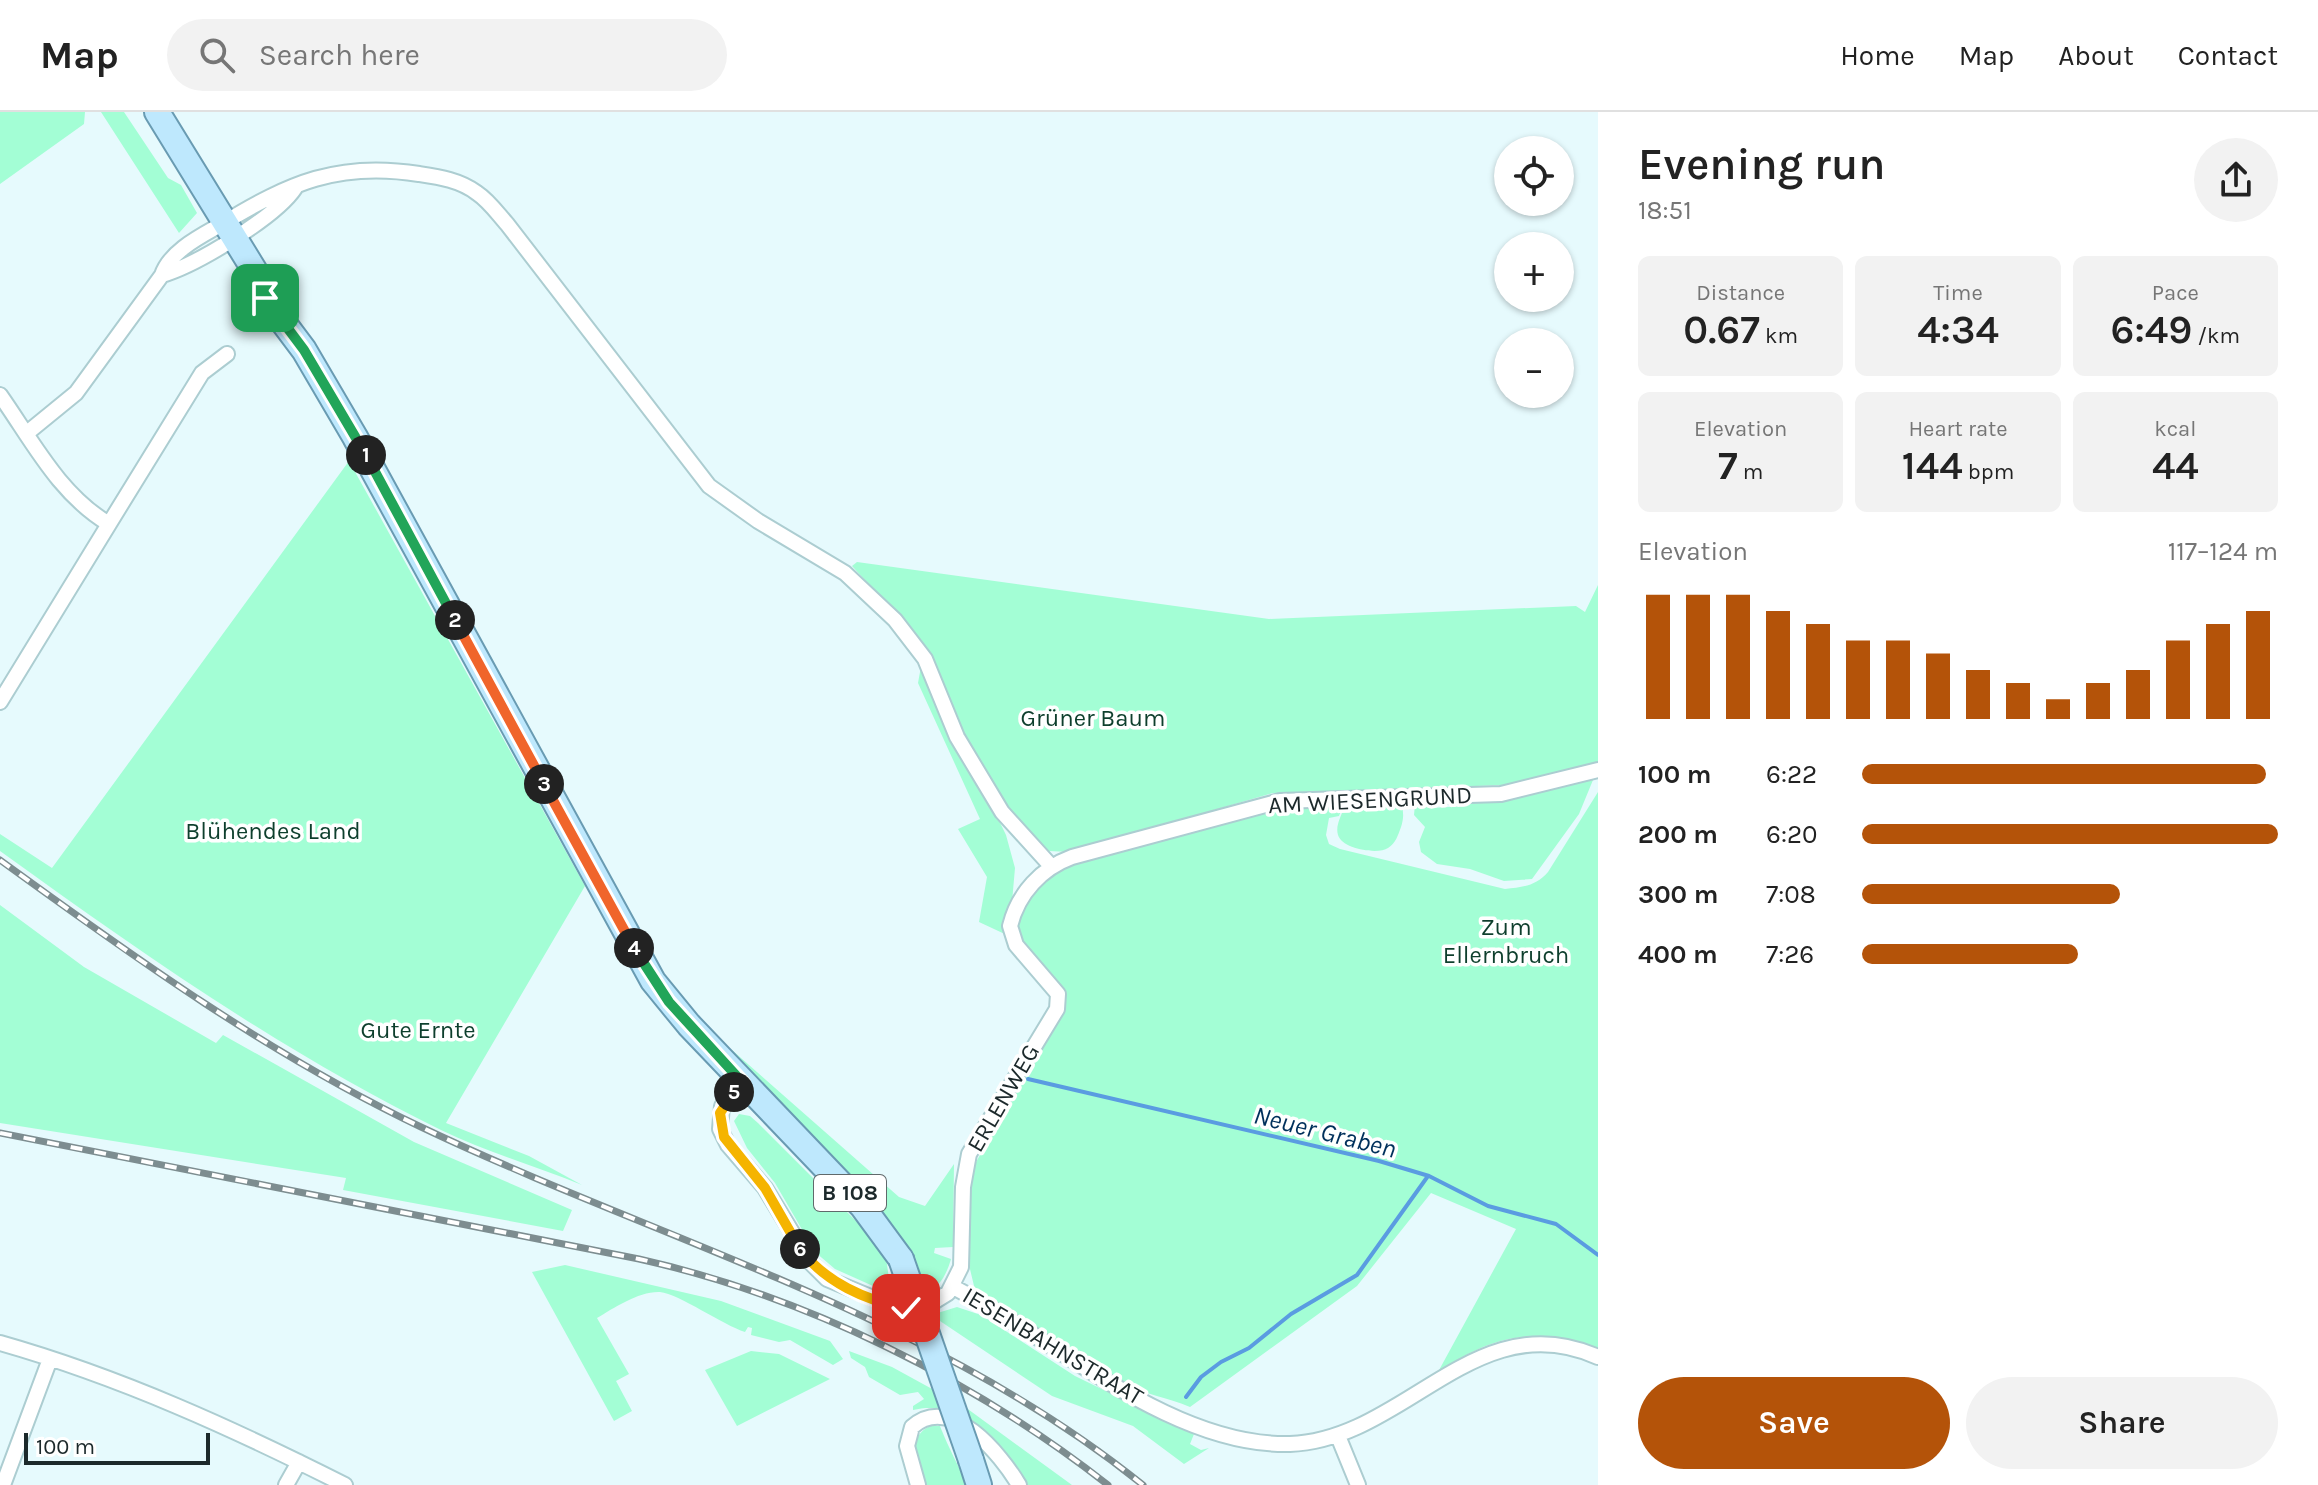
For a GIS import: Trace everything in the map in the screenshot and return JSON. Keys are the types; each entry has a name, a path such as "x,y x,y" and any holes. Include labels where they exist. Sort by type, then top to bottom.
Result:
{"main road":[{"name":"B 108","path":"157,112 264,286 265,298 304,350 363,450 639,957 669,1002 738,1088 862,1206 901,1259 979,1485"}],"street":[{"path":"27,433 76,393 162,275 227,226 287,200 302,185 352,169 401,171 460,183 486,200 709,486 758,521 845,573 895,620 925,659 957,737 1005,816 1051,866"},
{"path":"0,702 202,373 227,354"},
{"path":"0,395 59,483 82,506 109,524"},
{"name":"AM WIESENGRUND","path":"1051,866 1079,855 1280,801 1501,794 1598,770"},
{"name":"ERLENWEG","path":"953,1287 963,1255 966,1161 1059,1002 1058,994 1016,945 1010,926 1016,906 1051,866"},
{"path":"738,1088 720,1113 724,1137 756,1176 798,1247 819,1272 890,1305 906,1308 935,1303 953,1287"},
{"name":"IESENBAHNSTRAAT","path":"953,1287 1098,1377 1202,1426 1262,1442 1289,1444 1338,1436 1375,1420 1472,1360 1505,1348 1548,1344 1598,1357"},
{"path":"0,1343 189,1411 345,1485"},
{"path":"3,1485 50,1359"},
{"path":"918,1485 907,1439 912,1427 928,1418 950,1420 977,1435 993,1449 1019,1485"},
{"path":"1338,1436 1358,1485"},
{"path":"286,1485 299,1462"}],"green space":[{"path":"0,112 85,112 84,124 0,184"},
{"path":"101,112 124,112 168,178 181,185 197,213 179,233"},
{"name":"Blühendes Land","path":"349,461 585,886 446,1123 529,1156 582,1185 458,1138 326,1069 160,964 0,851 0,834 52,868"},
{"name":"Grüner Baum","path":"857,562 1269,619 1576,606 1585,612 1598,585 1598,762 1506,785 1273,793 1069,852 1049,851 1026,834 990,788 929,654 903,619 852,566"},
{"path":"922,661 1006,835 1015,868 1009,936 979,922 987,877 958,829 980,819 918,683"},
{"path":"1593,780 1579,814 1532,879 1504,881 1470,869 1437,864 1421,852 1419,842 1425,827 1414,815 1415,804 1428,803 1431,808 1466,806 1472,802"},
{"name":"Zum Ellernbruch","path":"1598,792 1598,1348 1555,1338 1516,1338 1479,1349 1438,1372 1516,1229 1431,1193 1357,1286 1190,1407 1125,1384 975,1290 969,1265 969,1204 975,1164 1065,1001 1060,986 1035,964 1019,944 1016,918 1032,892 1063,865 1282,806 1343,805 1339,816 1329,818 1326,835 1329,844 1505,889 1534,883 1548,872"},
{"path":"1400,802 1402,824 1388,848 1377,851 1353,847 1338,835 1338,824 1345,805"},
{"path":"0,905 84,967 216,1043 223,1035 414,1142 572,1210 563,1231 343,1190 346,1178 0,1123"},
{"path":"732,1050 899,1197 925,1206 954,1164 953,1247 935,1248 934,1253 951,1259 945,1275 935,1288 925,1294 729,1053"},
{"path":"739,1114 750,1116 758,1123 868,1233 886,1257 891,1294 835,1269 815,1252 775,1183 747,1148 734,1121"},
{"path":"565,1265 721,1301 830,1341 843,1359 833,1365 790,1340 779,1342 751,1335 752,1328 748,1327 745,1332 668,1294 644,1294 597,1318 629,1374 616,1381 632,1411 614,1421 532,1272"},
{"path":"957,1307 981,1315 1075,1376 1194,1434 1190,1444 1201,1450 1209,1448 1184,1464 1133,1426 1052,1396 931,1315"},
{"path":"751,1351 779,1354 830,1379 737,1426 705,1370"},
{"path":"849,1351 892,1367 965,1407 1072,1485 1025,1485 979,1429 949,1411 932,1408 913,1410 913,1406 924,1399 918,1392 900,1395 869,1377 865,1367 851,1358"},
{"path":"930,1426 940,1426 968,1485 924,1485 915,1452 918,1437"}],"waterway":[{"name":"Neuer Graben","path":"1028,1079 1379,1161 1429,1176 1488,1206 1556,1224 1598,1255"},
{"path":"1186,1397 1201,1377 1221,1362 1249,1348 1291,1314 1357,1275 1428,1176"}],"railway":[{"path":"0,860 204,1003 310,1069 421,1127 885,1327 975,1373 1061,1425 1143,1485"},
{"path":"0,1133 639,1259 701,1275 763,1295 886,1346 1002,1411 1108,1485"}],"route":[{"path":"265,298 296,344 304,350 363,450 653,981 743,1083 725,1101 720,1113 720,1129 728,1145 765,1188 798,1247 819,1272 827,1279 890,1305 906,1308"}],"park label":[{"name":"Gute Ernte","path":"418,1030"}]}
